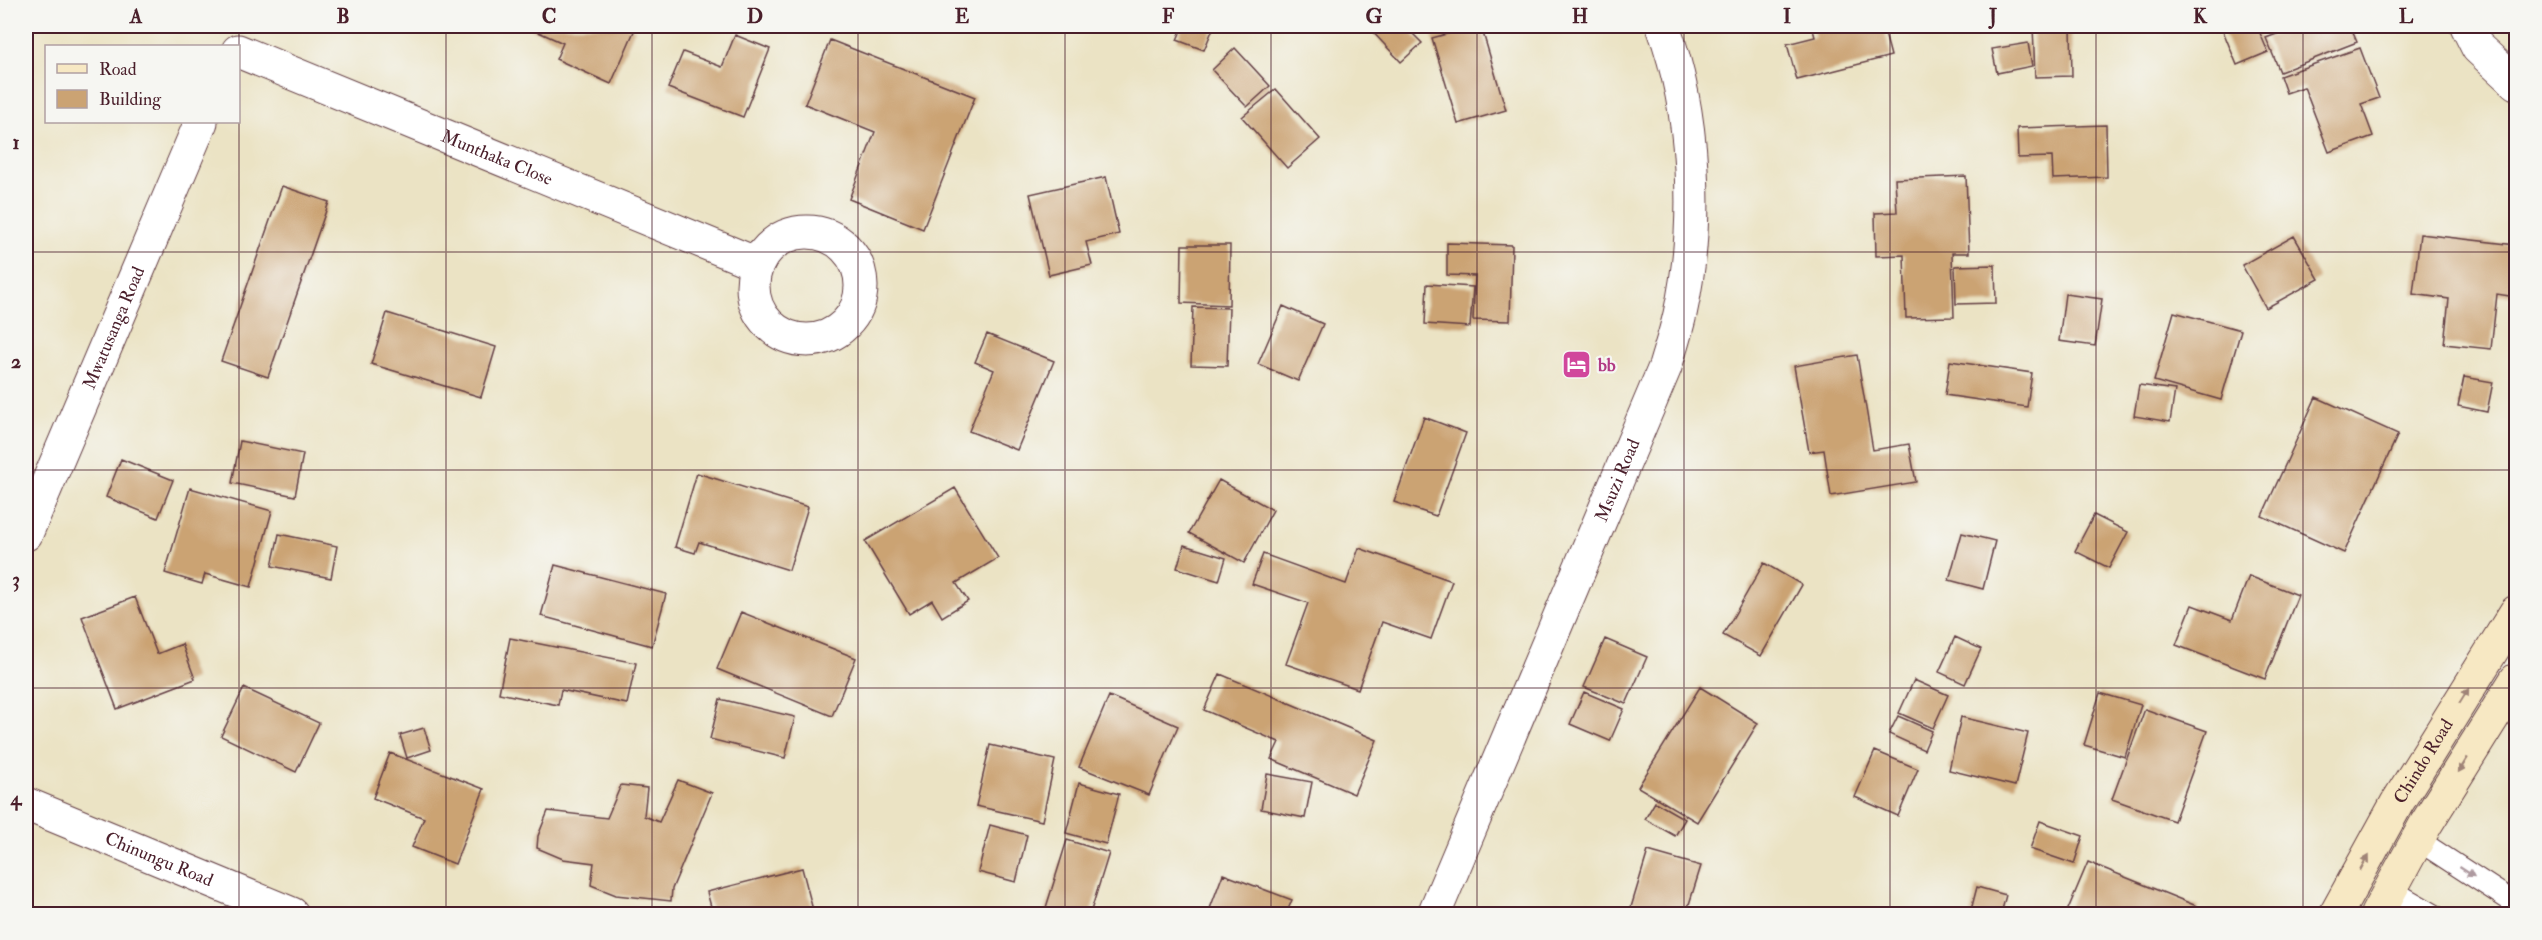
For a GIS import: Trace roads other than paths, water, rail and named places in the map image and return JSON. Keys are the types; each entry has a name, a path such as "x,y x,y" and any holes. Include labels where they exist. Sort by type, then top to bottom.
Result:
{"main road":[{"name":"Chindo Road","path":"2336,915 2397,803 2517,612"},
{"name":"Chindo Road","path":"2384,902 2418,840 2517,680"}],"street":[{"path":"233,45 242,26"},
{"name":"Msuzi Road","path":"1434,915 1665,367 1680,314 1688,266 1691,204 1689,148 1682,94 1663,26"},
{"path":"2467,26 2478,48 2517,83"},
{"name":"Munthaka Close","path":"240,52 757,264"},
{"name":"Mwatusanga Road","path":"26,534 201,123"},
{"name":"Chinungu Road","path":"26,804 292,915"}],"lane":[{"path":"2418,840 2517,904"},
{"path":"2384,902 2433,915"}],"place":[{"name":"bb","path":"1577,365"}]}
